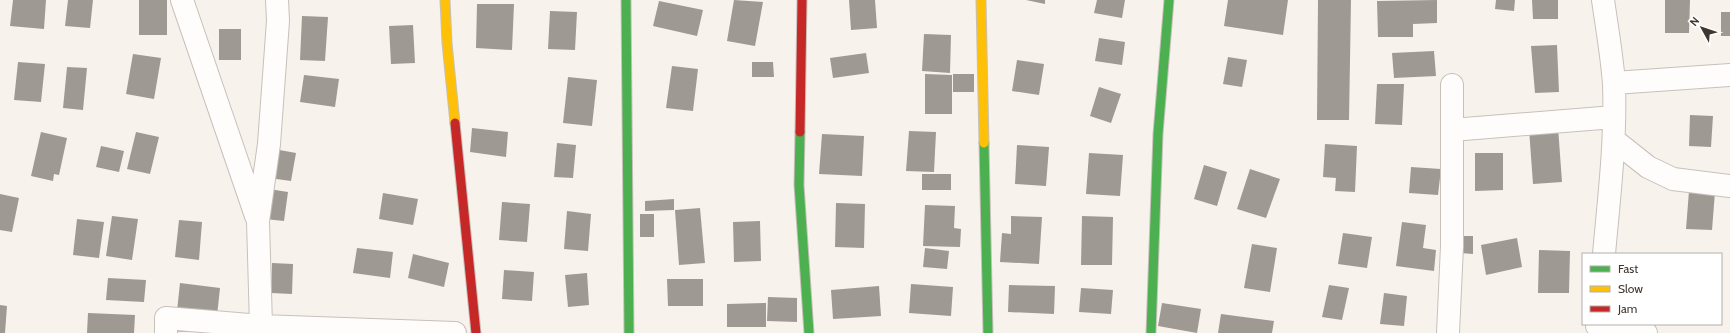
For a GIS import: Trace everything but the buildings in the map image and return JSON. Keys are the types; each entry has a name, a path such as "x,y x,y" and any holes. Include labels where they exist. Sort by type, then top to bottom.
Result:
{"street":[{"path":"182,0 258,221"},
{"path":"261,326 258,221 269,144 278,21 277,0"},
{"path":"445,0 447,43 476,333"},
{"path":"626,0 629,333"},
{"path":"802,0 799,185 808,333"},
{"path":"981,0 988,333"},
{"path":"1151,333 1158,134 1169,0"},
{"path":"1603,0 1614,83 1614,140 1604,253"},
{"path":"1614,83 1730,75"},
{"path":"1448,333 1452,246 1452,85"},
{"path":"1452,130 1614,117"},
{"path":"1614,140 1648,167 1673,179 1730,186"},
{"path":"166,333 166,318 333,331 455,333"},
{"path":"1598,328 1646,333"}],"traffic: fast":[{"path":"626,0 629,333"},
{"path":"1151,333 1158,134 1169,0"},
{"path":"800,132 799,185 809,333"},
{"path":"984,143 988,333"}],"traffic: slow":[{"path":"445,0 447,43 455,123"},
{"path":"981,0 984,143"}],"traffic: jam":[{"path":"800,132 802,0"},
{"path":"455,123 476,333"}]}
